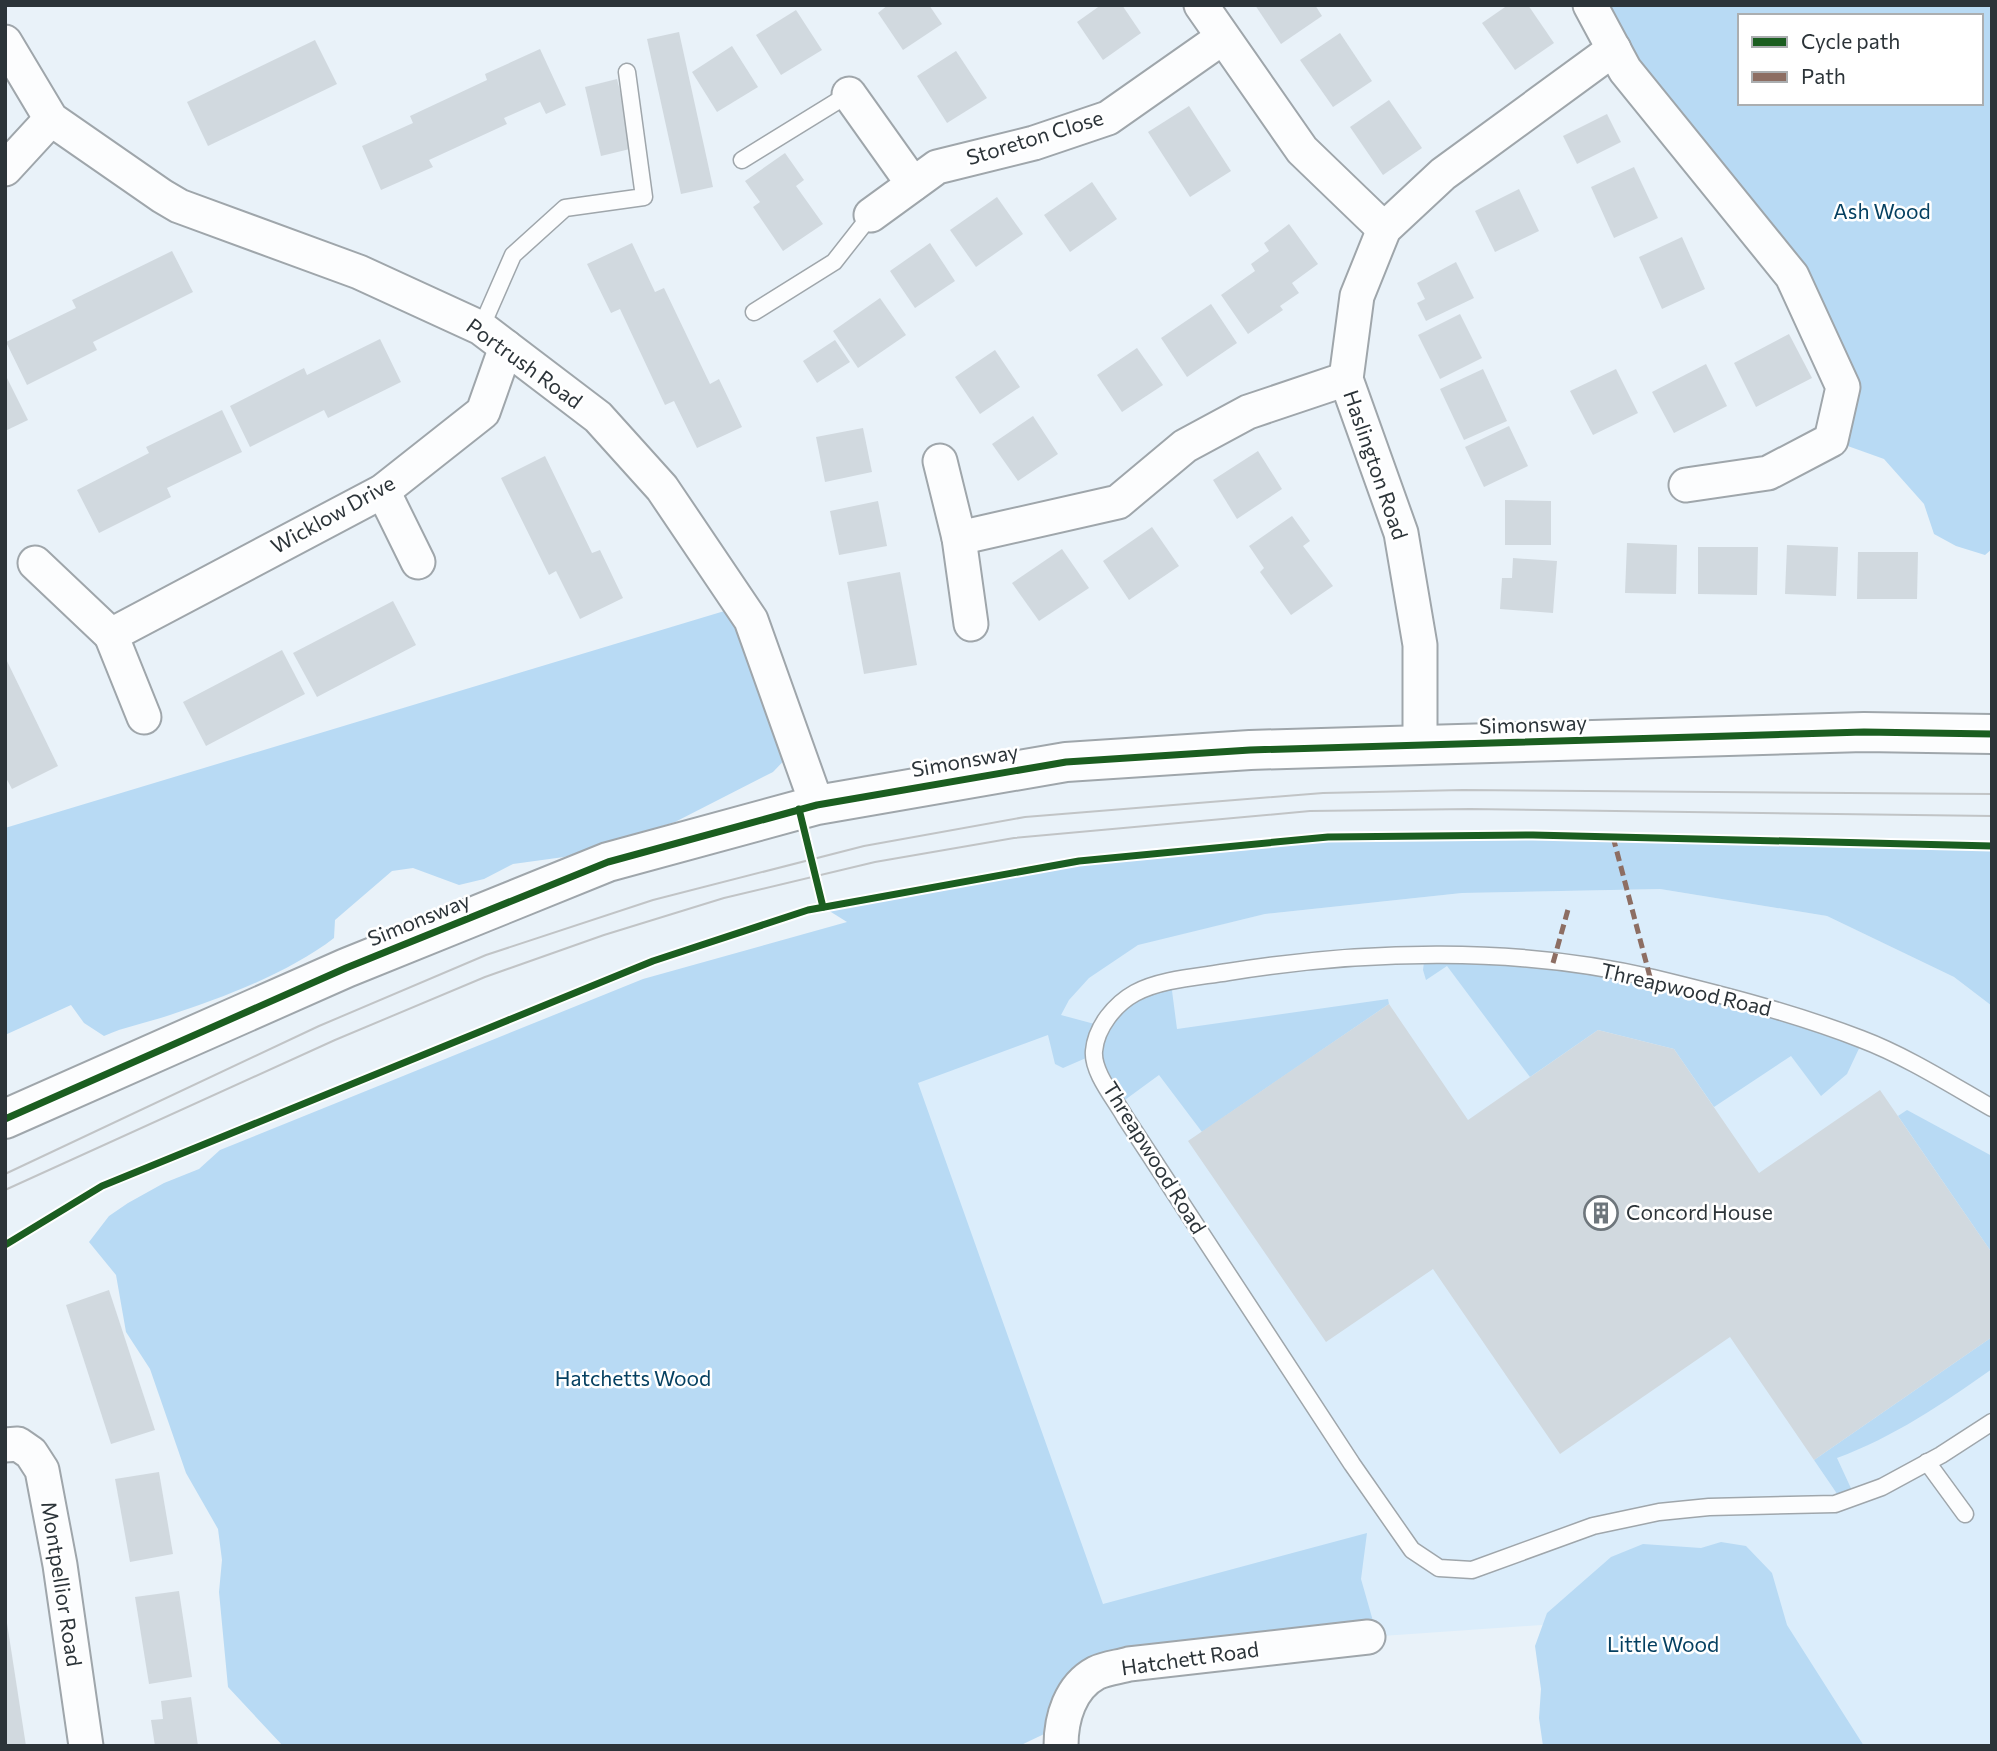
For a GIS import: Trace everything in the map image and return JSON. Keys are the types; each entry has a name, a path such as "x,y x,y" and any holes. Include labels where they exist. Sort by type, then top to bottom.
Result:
{"street":[{"path":"1201,5 1302,150 1384,229"},
{"path":"1590,5 1625,70 1792,275 1843,387 1831,440 1768,473 1686,485"},
{"name":"Storeton Close","path":"871,215 937,167 1034,143 1108,118 1222,38"},
{"name":"Portrush Road","path":"5,42 51,119 179,205 359,272 493,337 598,417 662,488 751,620 817,805"},
{"name":"Haslington Road","path":"1420,746 1420,645 1401,533 1346,379 1357,296 1384,229 1443,174 1614,49"},
{"path":"849,94 913,184"},
{"path":"5,169 51,119"},
{"name":"Wicklow Drive","path":"111,635 383,491 482,412 493,337"},
{"path":"959,538 1118,502 1196,440 1248,412 1346,379"},
{"path":"940,461 959,538 971,624"},
{"path":"383,491 418,562"},
{"path":"36,563 111,635 144,717"},
{"name":"Simonsway","path":"5,1119 346,968 608,862 817,805 1066,762 1250,751 1864,732 1992,734"},
{"name":"Montpellior Road","path":"5,1446 18,1444 31,1453 42,1470 60,1565 86,1746"},
{"name":"Hatchett Road","path":"1061,1746 1061,1726 1072,1695 1096,1674 1129,1664 1368,1637"}],"lane":[{"path":"493,337 513,255 565,208 644,197 627,72"},
{"path":"741,160 849,94"},
{"path":"754,312 834,262 871,215"},
{"name":"Threapwood Road","path":"1992,1108 1863,1040 1808,1021 1650,978 1523,960 1412,953 1300,960 1149,987 1121,1002 1111,1013 1095,1040 1093,1054 1098,1070 1125,1117 1352,1464 1412,1550 1439,1568 1472,1570 1593,1526 1659,1512 1709,1507 1835,1504 1882,1487 1992,1422"},
{"path":"1927,1462 1965,1514"}],"shaded area":[{"path":"1660,889 1827,916 1954,977 1992,1006 1992,1746 1654,1746 1585,1622 1368,1637 1073,1601 876,1022 1122,948 1265,914 1462,893"}],"green space":[{"name":"Ash Wood","path":"1590,5 1992,5 1992,549 1985,555 1956,546 1934,534 1924,504 1884,459 1831,440 1843,387 1792,276"},
{"path":"741,606 796,748 773,772 675,822 564,857 513,864 484,879 459,885 413,868 392,871 335,920 334,938 316,950 255,983 161,1018 104,1036 84,1023 71,1005 5,1035 5,828"},
{"name":"Hatchetts Wood","path":"1533,835 1992,846 1992,1006 1954,977 1827,916 1660,889 1462,893 1265,914 1138,945 1089,978 1069,1000 1061,1015 1102,1026 1111,1013 1171,983 1177,1029 1388,999 1389,1004 1202,1132 1159,1075 1118,1105 1093,1055 1063,1068 1055,1064 1048,1035 918,1083 1103,1604 1367,1533 1361,1579 1373,1621 1368,1637 1096,1673 1061,1726 1019,1746 283,1746 228,1687 219,1592 222,1560 218,1529 186,1473 150,1369 126,1332 116,1275 89,1242 109,1216 128,1203 164,1183 199,1169 220,1150 643,979 847,922 823,907 1079,861 1328,837"},
{"path":"1425,954 1588,967 1863,1040 1847,1074 1821,1096 1791,1056 1714,1107 1674,1049 1598,1030 1530,1077 1447,966 1426,980 1423,970"},
{"path":"1907,1110 1992,1156 1992,1253 1898,1116"},
{"path":"1992,1337 1992,1369 1898,1430 1837,1458 1855,1497 1842,1501 1814,1460"},
{"name":"Little Wood","path":"1721,1542 1746,1546 1772,1573 1787,1625 1864,1746 1543,1746 1539,1718 1541,1689 1535,1646 1547,1613 1611,1557 1643,1544 1701,1548"}],"building":[{"path":"888,5 929,5 942,24 903,50 878,13"},
{"path":"1101,5 1122,5 1141,33 1103,60 1077,22"},
{"path":"1255,5 1315,5 1322,16 1281,44"},
{"path":"1508,5 1528,5 1554,43 1515,70 1482,23"},
{"path":"796,10 822,50 781,75 756,35"},
{"path":"679,32 713,187 681,194 647,39"},
{"path":"1340,33 1372,81 1333,107 1300,60"},
{"path":"315,40 337,84 208,146 187,102"},
{"path":"732,46 758,87 717,112 692,72"},
{"path":"540,49 566,105 546,114 540,102 504,118 507,124 429,160 433,167 381,190 362,146 413,123 410,116 487,80 485,74"},
{"path":"956,51 987,98 947,123 917,76"},
{"path":"617,79 634,148 601,156 585,87"},
{"path":"1389,100 1422,148 1383,175 1350,127"},
{"path":"1189,106 1231,171 1190,197 1148,132"},
{"path":"1607,114 1621,142 1577,164 1563,136"},
{"path":"785,153 804,180 796,186 823,224 783,251 753,207 760,202 745,181"},
{"path":"1634,167 1658,218 1614,238 1591,187"},
{"path":"1092,182 1117,219 1070,252 1044,215"},
{"path":"1519,189 1539,231 1495,252 1475,211"},
{"path":"997,197 1023,234 976,267 950,230"},
{"path":"1289,224 1318,264 1292,283 1299,293 1280,306 1283,310 1248,334 1221,295 1255,271 1251,264 1269,251 1264,243"},
{"path":"1682,237 1705,289 1662,309 1639,257"},
{"path":"632,243 655,292 664,288 710,384 719,379 742,427 697,448 674,401 665,405 620,309 611,313 587,264"},
{"path":"930,243 955,281 915,308 890,271"},
{"path":"172,251 193,292 93,342 97,350 27,385 6,342 76,308 72,300"},
{"path":"1456,262 1474,298 1426,321 1417,303 1425,299 1417,283"},
{"path":"880,298 906,335 858,368 833,331"},
{"path":"1211,304 1237,343 1187,377 1161,338"},
{"path":"1460,314 1482,358 1440,379 1418,335"},
{"path":"1789,334 1812,378 1756,407 1734,363"},
{"path":"380,339 401,382 328,418 324,410 250,447 230,406 304,368 307,375"},
{"path":"835,340 850,362 817,383 803,361"},
{"path":"1137,348 1163,385 1122,412 1097,375"},
{"path":"995,350 1020,387 980,414 955,377"},
{"path":"1706,364 1727,406 1674,433 1652,392"},
{"path":"1483,369 1507,421 1464,440 1440,389"},
{"path":"1616,369 1638,413 1593,435 1570,391"},
{"path":"5,374 28,420 5,431"},
{"path":"222,410 242,452 167,488 171,497 99,533 77,490 149,453 146,447"},
{"path":"1033,416 1058,454 1018,481 992,444"},
{"path":"1509,426 1528,466 1484,487 1465,447"},
{"path":"863,428 872,472 825,482 816,437"},
{"path":"1258,451 1282,489 1237,519 1213,480"},
{"path":"545,456 592,553 600,550 623,598 580,619 556,571 549,575 501,478"},
{"path":"1505,500 1551,501 1551,545 1505,545"},
{"path":"878,501 887,546 839,555 830,511"},
{"path":"1292,516 1310,541 1303,546 1333,586 1291,615 1260,572 1264,568 1249,546"},
{"path":"1152,527 1179,566 1129,600 1103,561"},
{"path":"1627,543 1677,545 1676,594 1625,593"},
{"path":"1787,545 1838,547 1836,596 1785,594"},
{"path":"1698,547 1758,547 1757,595 1698,594"},
{"path":"1062,549 1089,588 1039,621 1012,583"},
{"path":"1858,552 1918,552 1917,599 1857,599"},
{"path":"1513,558 1557,561 1553,613 1500,609 1502,578 1512,578"},
{"path":"900,572 917,665 864,674 847,582"},
{"path":"393,601 416,645 317,697 293,653"},
{"path":"282,650 305,694 206,746 183,702"},
{"path":"5,657 58,766 12,789 5,776"},
{"name":"Concord House","path":"1389,1004 1468,1120 1598,1030 1674,1049 1759,1173 1880,1090 1992,1253 1992,1337 1814,1460 1730,1337 1560,1454 1433,1269 1326,1342 1188,1141"},
{"path":"109,1290 155,1430 111,1444 66,1305"},
{"path":"159,1472 173,1554 130,1562 115,1479"},
{"path":"179,1591 192,1677 149,1684 135,1597"},
{"path":"7,1623 26,1746 5,1746"},
{"path":"191,1697 198,1746 155,1746 151,1720 163,1719 161,1701"}],"tram line":[{"path":"5,1174 319,1026 486,955 653,900 864,846 1025,817 1323,793 1463,790 1992,794"},
{"path":"5,1190 335,1040 485,977 604,935 724,898 875,862 1014,838 1310,811 1470,809 1992,816"}],"marked path":[{"path":"1613,837 1650,977"},
{"path":"1553,963 1569,906"}],"cycle path":[{"path":"5,1119 346,968 608,862 817,805 1066,762 1250,750 1864,732 1992,734"},
{"path":"799,809 823,907"},
{"path":"5,1245 102,1186 653,961 808,910 1079,861 1328,837 1533,835 1992,846"}],"place":[{"name":"Concord House","path":"1601,1213"}]}
